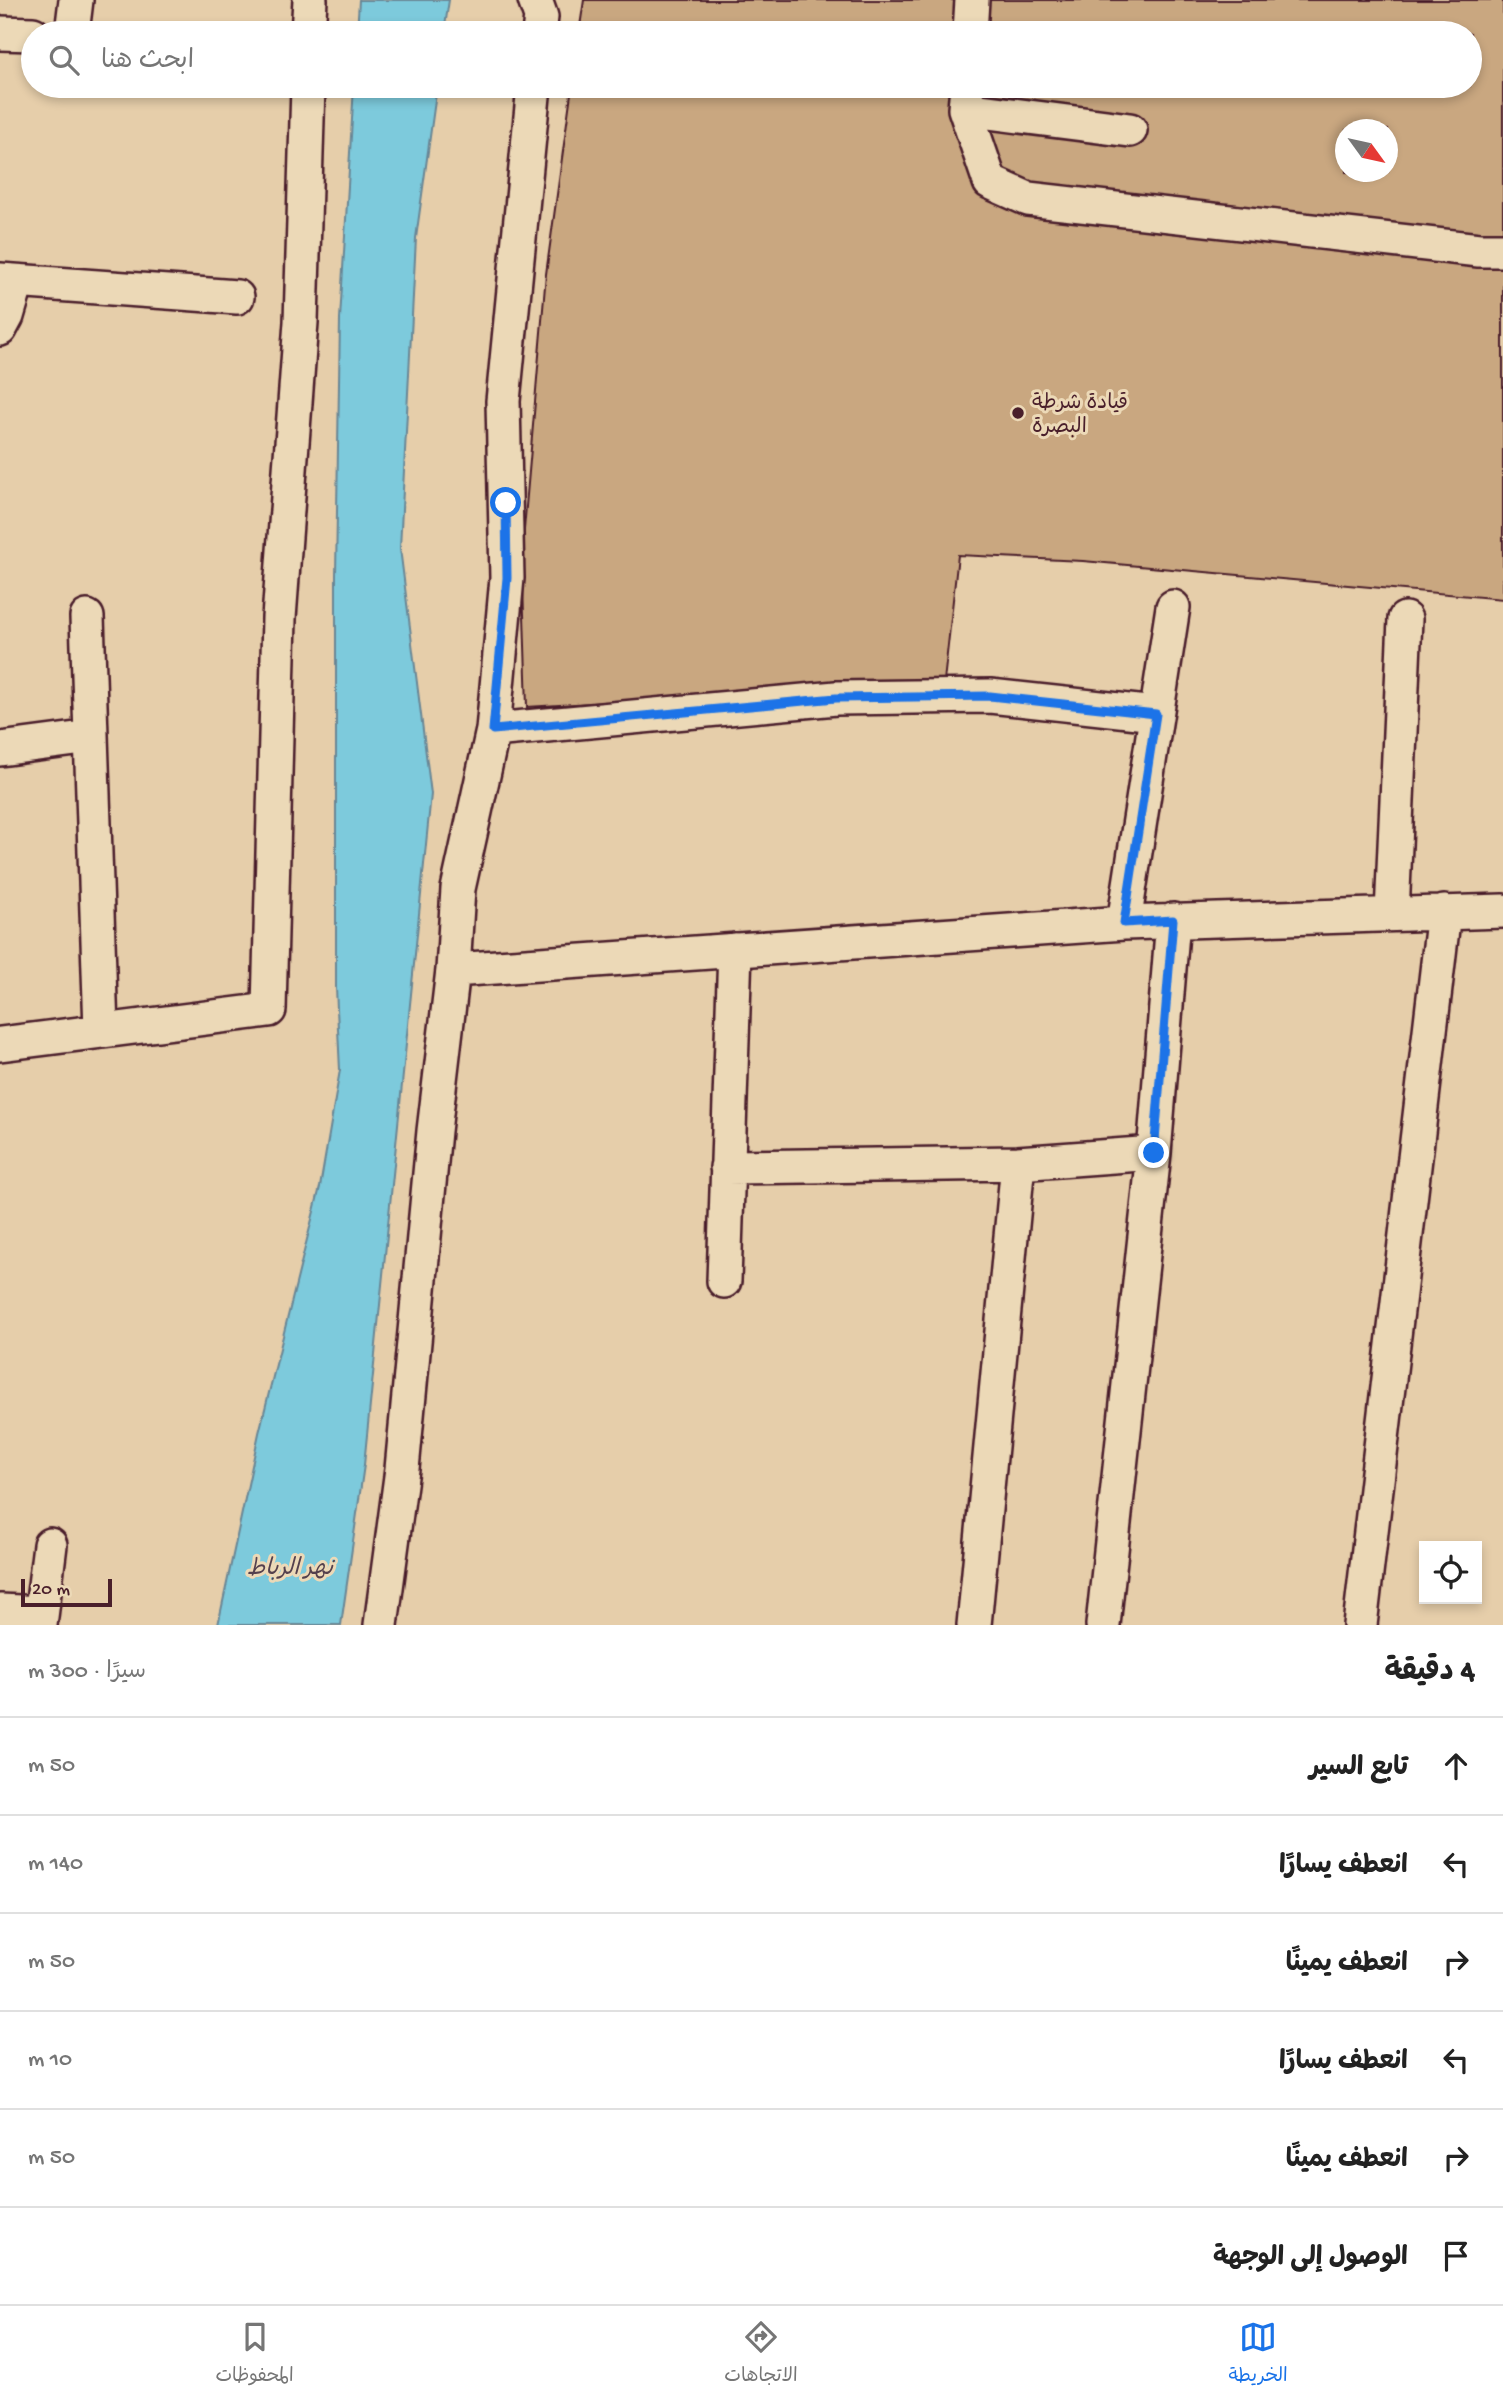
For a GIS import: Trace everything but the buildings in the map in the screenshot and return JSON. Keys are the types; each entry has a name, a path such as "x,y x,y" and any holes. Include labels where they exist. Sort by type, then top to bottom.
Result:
{"street":[{"path":"73,21 76,0"},
{"path":"309,21 310,0"},
{"path":"535,0 540,21"},
{"path":"971,21 972,0"},
{"path":"0,33 21,34"},
{"path":"0,1044 269,1010 279,618 301,322 309,98"},
{"path":"381,1625 402,1469 434,1131 453,970 458,889 493,730 507,578 503,401 533,98"},
{"path":"966,98 990,182 1028,199 1479,250 1503,250"},
{"path":"971,98 1130,130"},
{"path":"0,329 7,316 9,281 237,297"},
{"path":"1124,923 1173,607"},
{"path":"87,617 101,1030"},
{"path":"1392,914 1405,619"},
{"path":"493,730 836,698 990,696 1156,714"},
{"path":"0,750 92,737"},
{"path":"453,970 1173,920 1503,911"},
{"path":"1360,1625 1444,912"},
{"path":"1103,1625 1154,1153 1173,920"},
{"path":"724,1281 735,950"},
{"path":"727,1167 1018,1163 1154,1153"},
{"path":"974,1625 1018,1163"},
{"path":"0,1611 40,1619 50,1545"}],"water":[{"path":"359,0 449,0 446,21 358,21"},
{"name":"نهر الرباط","path":"353,98 435,98 416,238 400,548 431,794 364,1465 341,1625 218,1625 259,1433 320,1187 340,1070 336,988 336,575 340,319"}],"place":[{"name":"قيادة شرطة البصرة","path":"1018,413"}],"route":[{"path":"506,503 507,578 493,730 836,698 990,696 1156,714 1124,923 1173,920 1154,1153"}]}
